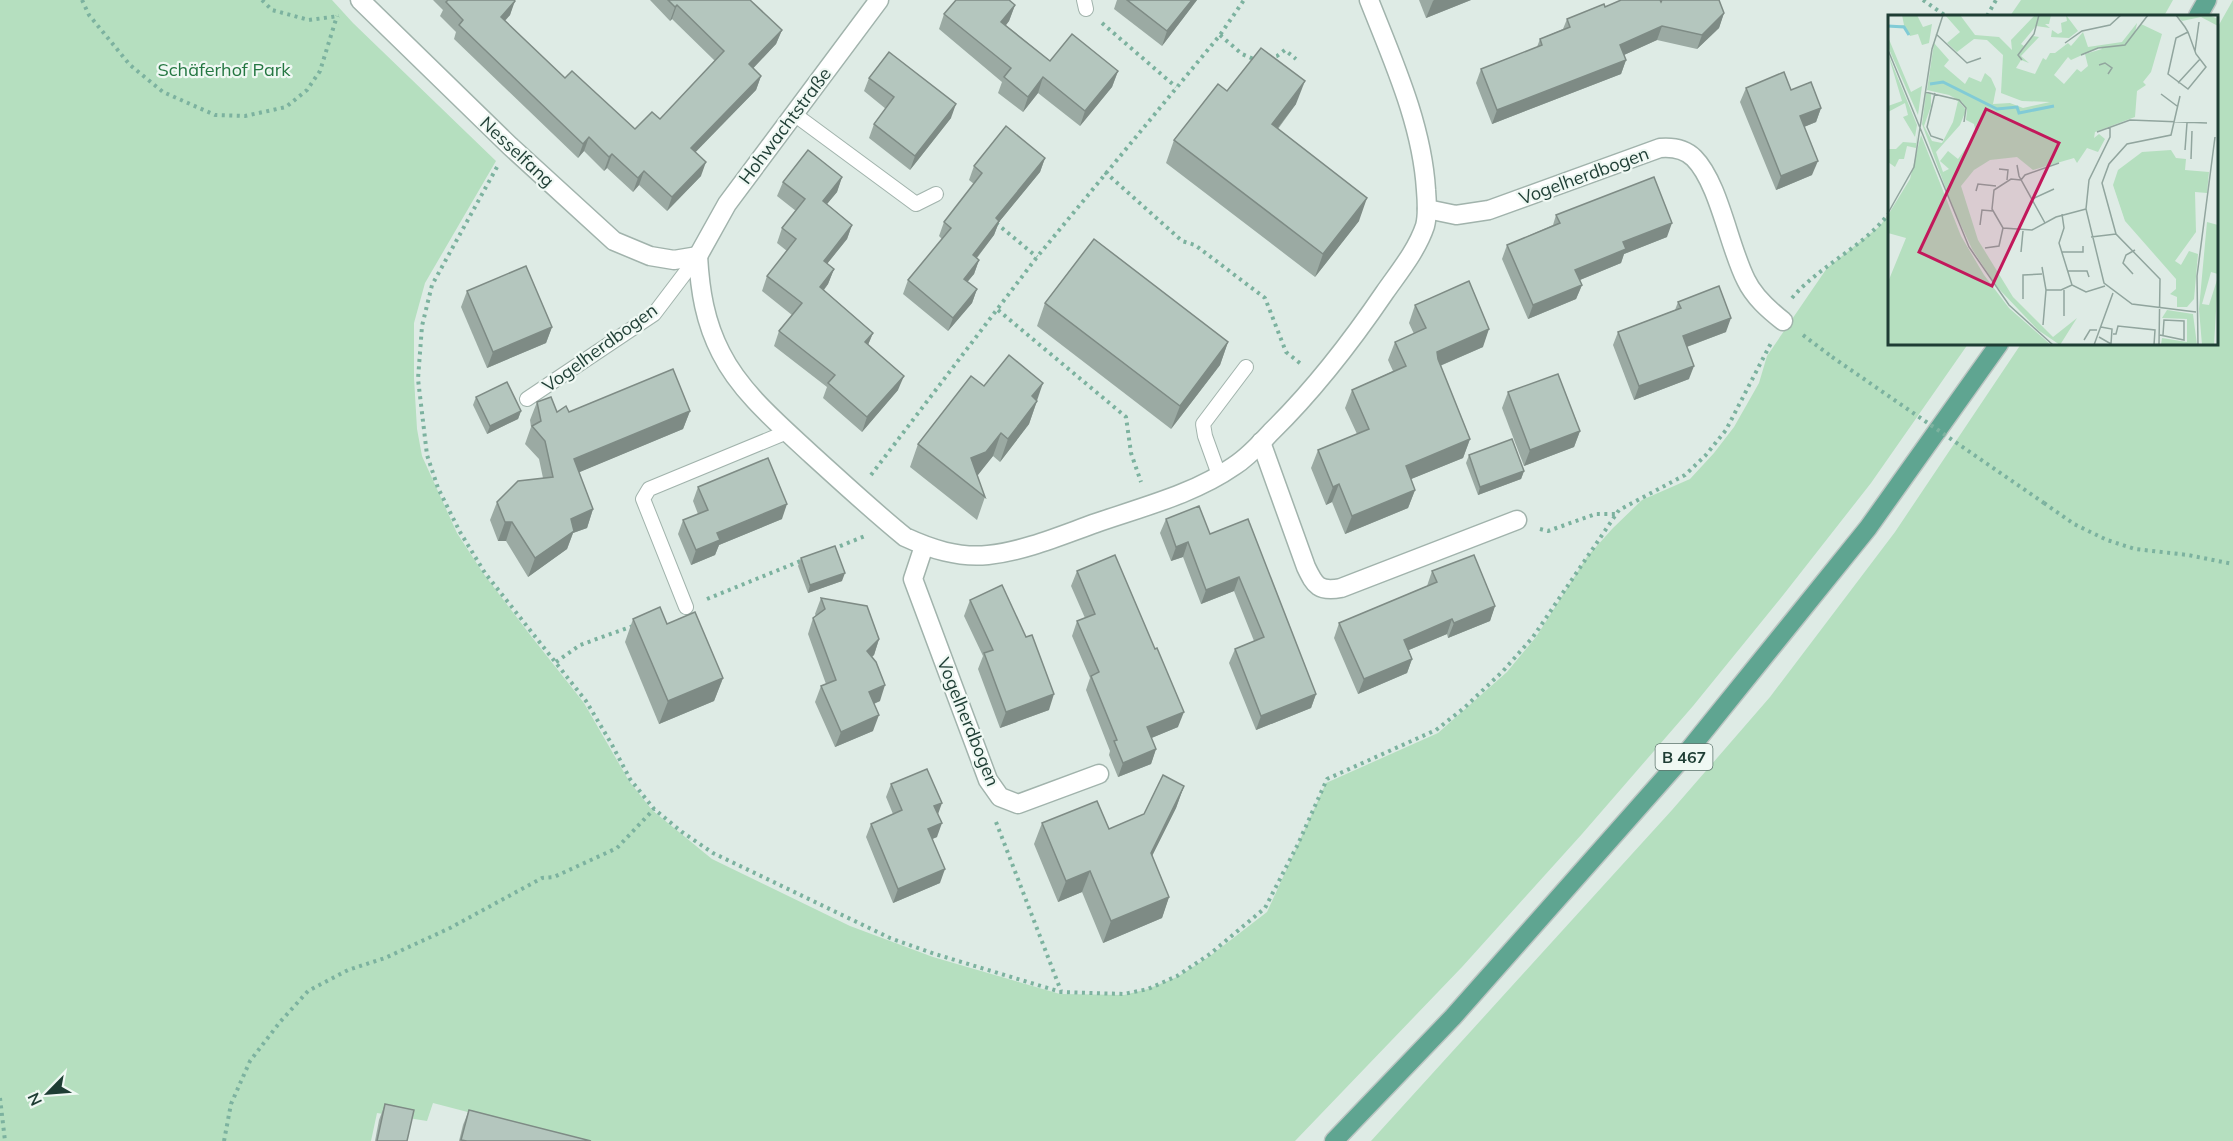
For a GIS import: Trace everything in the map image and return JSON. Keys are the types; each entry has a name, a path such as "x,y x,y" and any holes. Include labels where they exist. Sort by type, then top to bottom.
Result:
{"main road":[{"path":"2199,15 2207,0"},
{"name":"B 467","path":"1334,1141 1453,1017 1684,756 1868,528 1998,345"}],"street":[{"path":"698,256 700,291 706,316 722,355 746,391 880,517 905,537 924,546 954,554 988,555 1034,544 1150,504 1219,475 1235,466 1261,442 1319,380 1367,318 1417,244 1425,225 1427,209 1420,141 1370,0"},
{"name":"Hohwachtstraße","path":"698,256 727,204 794,114 869,4"},
{"name":"Nesselfang","path":"364,5 510,146 614,241 650,256 674,260 698,256"},
{"name":"Vogelherdbogen","path":"1427,209 1456,215 1489,210 1659,148 1676,147 1693,157 1708,178 1746,282 1767,309 1783,321"},
{"path":"1261,442 1306,567 1311,579 1320,588 1329,590 1341,588 1517,520"},
{"name":"Vogelherdbogen","path":"924,546 914,579 988,780 1000,797 1018,804 1099,774"}],"lane":[{"path":"794,114 916,204 936,194"},
{"name":"Vogelherdbogen","path":"527,399 654,314 698,256"},
{"path":"1219,475 1203,424 1246,367"},
{"path":"686,607 643,499 649,489 788,432"}],"path":[{"path":"82,0 89,15 130,65 163,92 215,115 245,117 286,107 307,90 320,71 337,16"},
{"path":"261,0 272,10 309,20 337,16 364,5"},
{"path":"854,493 1037,257 1220,35 1244,0"},
{"path":"1923,0 1945,15"},
{"path":"1988,15 1996,0"},
{"path":"1085,5 1176,87"},
{"path":"1220,35 1242,54 1257,60"},
{"path":"1267,58 1277,56 1285,50 1296,59"},
{"path":"510,146 432,285 422,326 418,379 427,455 438,488 460,532 485,573 586,701 630,779 654,809 682,832 713,854 890,938 1061,992 1124,994 1148,989 1178,976 1265,908 1298,844 1327,779 1436,730 1464,708 1503,671 1533,637 1615,514 1643,495 1685,475 1705,456 1726,430 1783,321 1792,297 1808,281 1879,226 1888,215"},
{"path":"1105,172 1182,241 1195,245 1265,298 1286,352 1319,380"},
{"path":"995,221 1037,257"},
{"path":"998,310 1126,417 1131,453 1150,504"},
{"path":"1783,321 2074,524 2107,540 2135,549 2188,555 2233,564"},
{"path":"1517,520 1548,531 1596,514 1615,514"},
{"path":"823,553 865,536 880,517"},
{"path":"686,607 812,557"},
{"path":"556,662 580,645 644,622"},
{"path":"1000,797 996,822 1061,992"},
{"path":"224,1141 231,1104 250,1061 308,991 348,970 385,958 450,928 542,878 554,877 617,848 654,809"},
{"path":"0,1098 5,1141"}],"green space":[{"name":"Schäferhof Park","path":"0,0 332,0 496,161 425,283 414,323 417,429 422,456 457,533 483,573 584,703 629,781 652,810 712,859 850,926 933,957 1060,994 1124,995 1148,989 1177,977 1210,956 1267,912 1326,783 1438,733 1507,672 1536,637 1587,557 1613,528 1642,500 1690,479 1714,453 1734,427 1759,383 1767,356 1827,268 1880,226 1888,214 1888,345 1967,345 1871,483 1693,706 1462,967 1295,1141 579,1141 433,1103 427,1121 377,1113 371,1141 0,1141"},
{"path":"2021,0 2173,0 2165,15 2011,15"},
{"path":"2233,0 2233,1141 1371,1141 1672,810 1770,697 1895,532 2020,345 2218,345 2218,26"}],"building":[{"path":"448,0 514,0 501,17 565,78 572,71 635,129 652,112 660,119 724,51 677,5 675,7 668,0 750,0 782,30 749,64 761,76 691,148 706,162 672,197 644,171 638,178 612,154 609,157 589,137 583,144 459,25 463,20 446,2"},
{"path":"956,0 1009,0 1015,5 1001,22 1050,61 1072,34 1118,71 1085,111 1043,77 1028,97 1004,77 1011,68 944,14"},
{"path":"1127,0 1192,0 1167,31"},
{"path":"1621,0 1660,0 1661,2 1662,0 1719,0 1724,13 1702,35 1662,26 1620,45 1626,60 1497,110 1481,69 1542,45 1540,39 1570,27 1567,19 1604,4 1605,7"},
{"path":"1261,48 1305,81 1272,124 1367,198 1323,254 1174,140 1218,84 1227,91"},
{"path":"889,52 956,104 915,156 874,124 894,97 869,78"},
{"path":"1784,72 1791,90 1811,82 1821,108 1800,116 1818,161 1781,176 1746,88"},
{"path":"1006,126 1045,158 996,218 999,221 973,255 979,260 964,279 977,289 953,318 908,280 951,228 944,222 982,173 974,166"},
{"path":"808,150 842,177 823,201 852,225 824,261 834,269 820,287 873,333 865,342 904,376 867,417 828,383 835,375 779,331 802,303 767,276 796,239 782,228 805,199 783,182"},
{"path":"1654,177 1672,223 1623,242 1626,249 1575,270 1582,285 1533,305 1507,245 1560,223 1556,215"},
{"path":"1094,239 1228,342 1180,406 1045,303"},
{"path":"526,266 552,327 493,352 467,291"},
{"path":"1469,281 1489,329 1437,352 1470,439 1406,466 1415,490 1352,516 1339,484 1333,487 1318,450 1369,429 1352,390 1406,366 1395,342 1426,328 1415,305"},
{"path":"1719,286 1731,318 1683,336 1694,366 1639,386 1618,332 1681,308 1678,302"},
{"path":"1009,355 1043,383 1032,396 1037,401 1008,439 1001,433 986,452 971,458 985,497 918,444 971,376 984,386"},
{"path":"673,369 690,411 574,459 593,509 571,519 574,531 535,558 512,522 505,522 497,502 518,481 553,477 545,441 532,426 541,421 537,402 551,397 557,412 566,406 569,412"},
{"path":"1558,374 1580,431 1530,450 1508,392"},
{"path":"507,382 521,411 490,426 476,397"},
{"path":"1512,439 1524,471 1480,487 1469,455"},
{"path":"768,458 787,504 717,533 720,540 696,550 683,520 708,510 698,487"},
{"path":"1199,506 1210,534 1248,519 1316,694 1261,716 1235,649 1264,637 1239,577 1206,590 1188,542 1176,547 1166,519"},
{"path":"835,546 845,573 810,585 801,558"},
{"path":"1115,555 1184,712 1147,727 1156,749 1123,763 1114,741 1117,740 1091,676 1099,672 1077,621 1095,614 1077,571"},
{"path":"1474,555 1495,606 1454,623 1452,619 1404,640 1412,659 1364,679 1339,623 1437,582 1432,571"},
{"path":"1002,585 1026,637 1032,635 1054,694 1006,712 984,653 993,650 970,600"},
{"path":"821,598 867,606 879,639 867,651 876,662 885,685 869,692 879,715 841,732 821,686 836,680 813,618 825,609"},
{"path":"660,607 667,624 695,612 723,678 668,701 633,619"},
{"path":"927,769 942,803 934,806 942,823 928,829 945,869 898,889 871,824 902,810 891,784"},
{"path":"1163,775 1184,786 1151,853 1169,897 1111,921 1090,871 1066,881 1042,823 1097,801 1109,829 1144,814"},
{"path":"385,1104 414,1110 407,1141 377,1141"},
{"path":"469,1110 591,1141 461,1140"}]}
